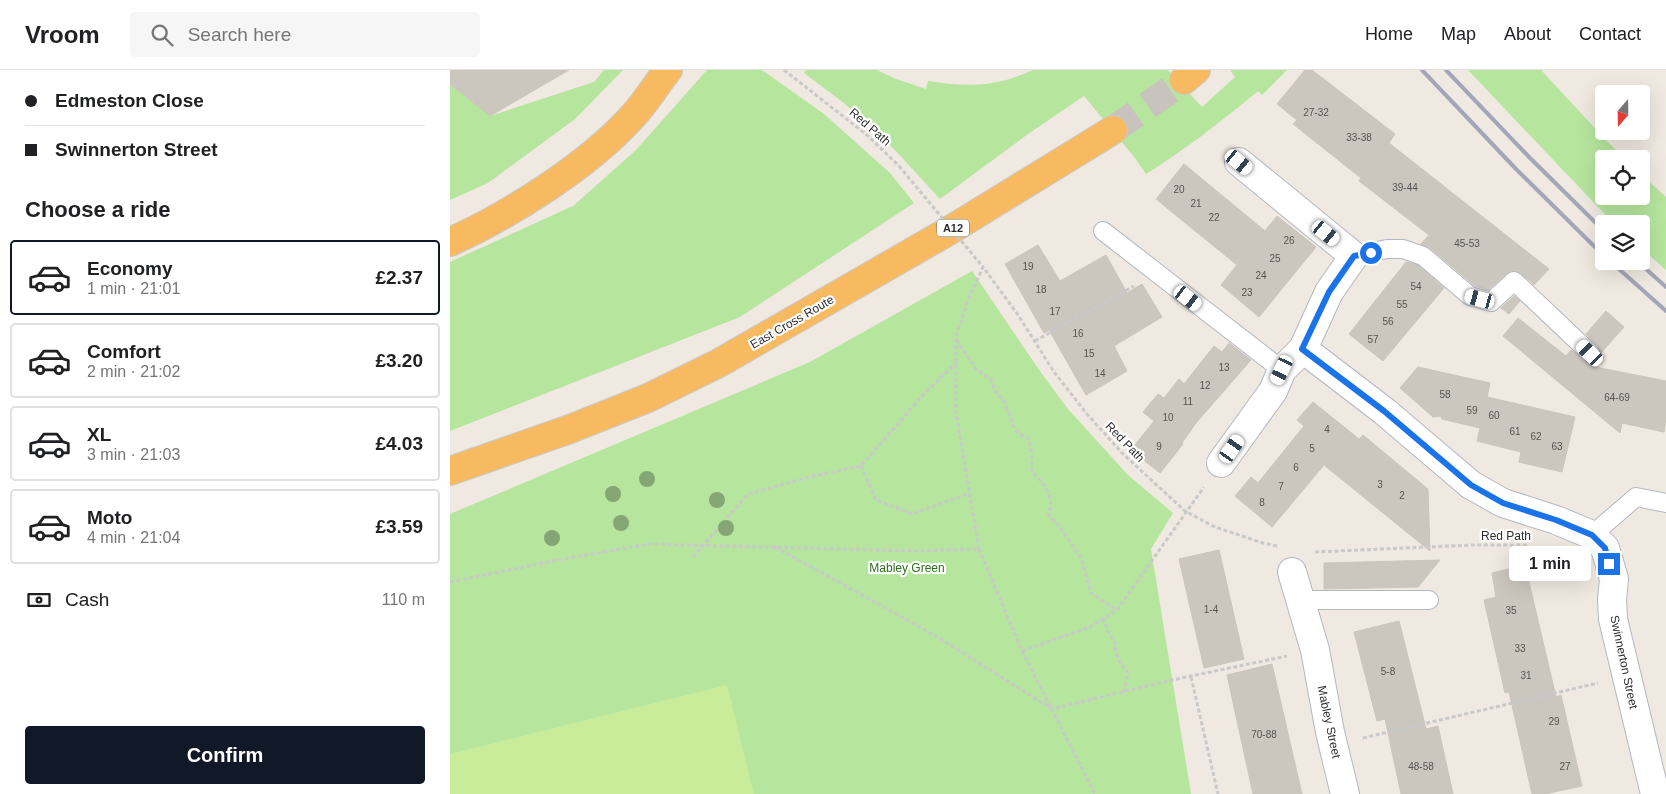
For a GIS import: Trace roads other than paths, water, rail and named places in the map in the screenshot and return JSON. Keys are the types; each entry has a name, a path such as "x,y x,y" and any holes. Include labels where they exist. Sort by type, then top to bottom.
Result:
{"highway":[{"path":"450,242 471,233 526,200 571,170 602,146 634,116 668,70"},
{"name":"East Cross Route","path":"450,471 578,426 648,398 719,364 947,232 1113,130"}],"street":[{"path":"1222,463 1272,391 1282,370 1302,349 1329,292 1354,256 1239,162"},
{"path":"1302,349 1384,411 1471,485 1503,503 1556,520 1592,535"},
{"name":"Swinnerton Street","path":"1592,535 1605,548 1614,579 1613,619 1655,794"},
{"name":"Mabley Street","path":"1292,572 1315,650 1333,745 1345,794"}],"lane":[{"path":"1103,231 1282,370"},
{"path":"1354,256 1387,249 1403,249 1423,256 1470,296 1491,302 1514,281 1590,353"},
{"path":"1592,535 1636,497 1666,503"},
{"path":"1300,600 1429,600"}],"tunnel":[{"path":"1113,130 1184,80"}],"railway":[{"path":"1422,70 1516,169 1595,247"},
{"path":"1446,70 1530,158 1595,222"},
{"path":"1620,270 1666,311"},
{"path":"1647,270 1666,287"}],"park label":[{"name":"Mabley Green","path":"907,568"}]}
